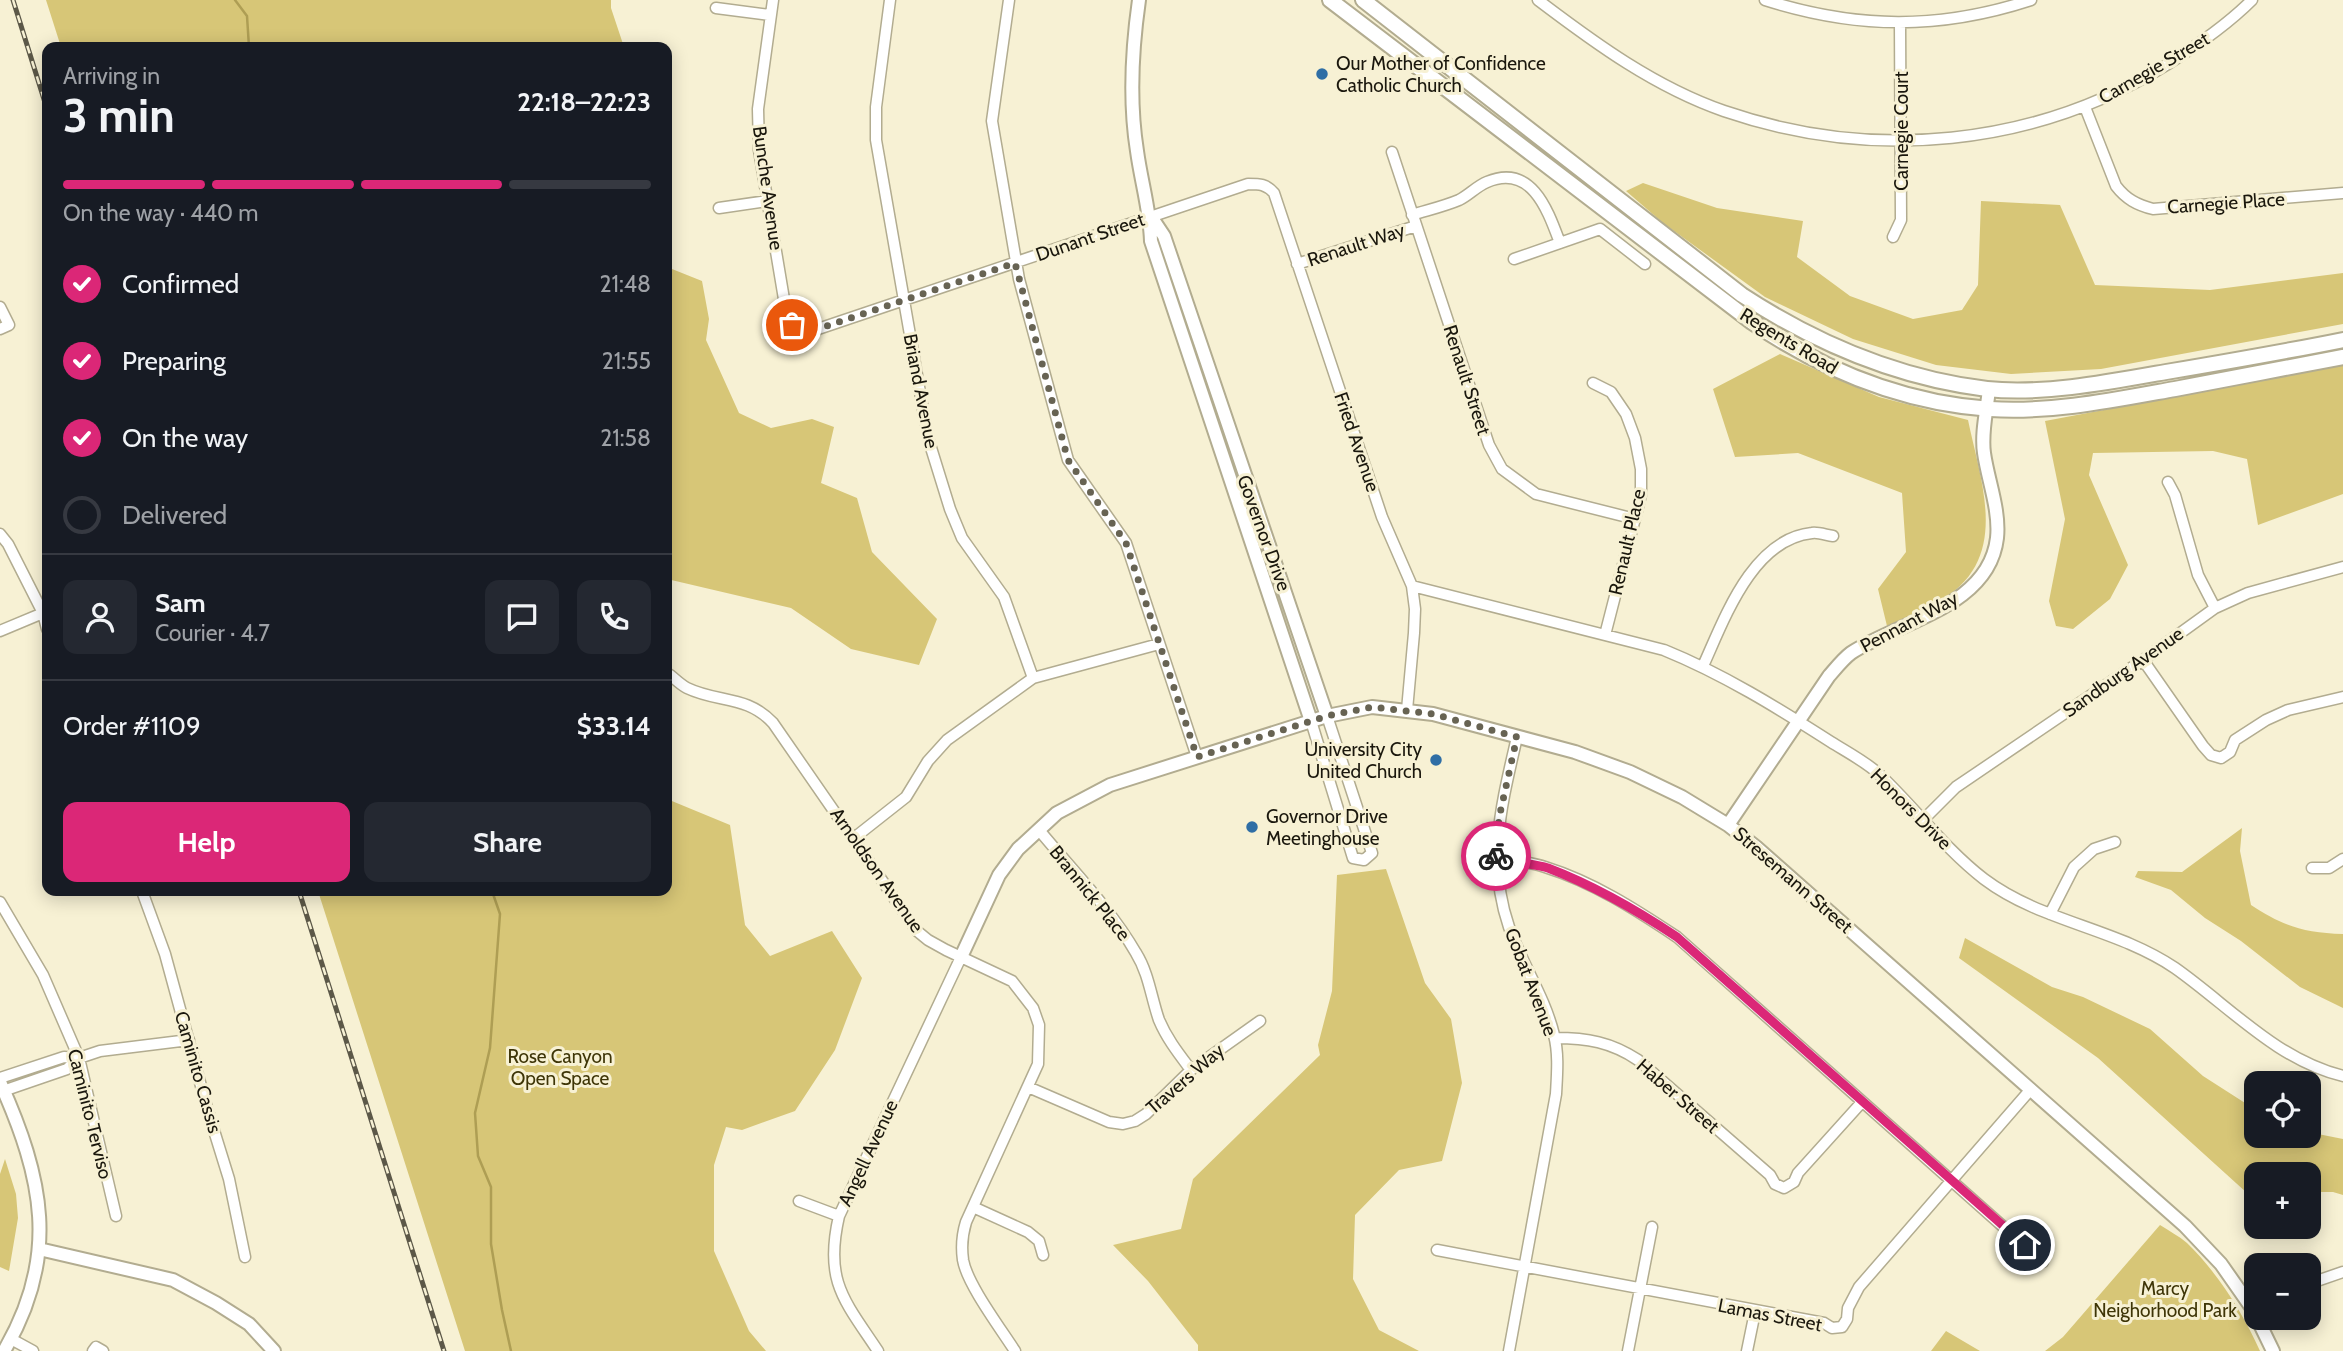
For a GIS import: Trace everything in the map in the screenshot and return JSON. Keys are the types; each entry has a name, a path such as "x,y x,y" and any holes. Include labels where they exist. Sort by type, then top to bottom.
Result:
{"main road":[{"name":"Regents Road","path":"1330,0 1768,332 1827,366 1856,378 1908,394 1987,409 2046,408 2106,402 2343,357"},
{"name":"Regents Road","path":"1363,0 1702,265 1763,308 1868,361 1938,381 1989,389 2092,384 2343,340"}],"street":[{"name":"Bunche Avenue","path":"773,0 758,109 759,150 787,317 799,330"},
{"name":"Briand Avenue","path":"890,0 876,107 876,140 928,438 962,538 1004,597 1033,678"},
{"path":"1009,0 992,121 1015,263 1068,460 1126,543 1197,757"},
{"name":"Governor Drive","path":"1139,0 1133,58 1133,119 1152,241 1311,721 1353,858 1364,860 1372,853 1327,716 1164,236 1150,216"},
{"name":"Carnegie Street","path":"1538,0 1592,41 1638,71 1723,110 1779,127 1845,138 1902,141 1952,139 2024,127 2085,107 2124,90 2204,41 2252,0"},
{"path":"1765,0 1847,21 1900,23 1962,19 2031,0"},
{"path":"716,8 770,15"},
{"name":"Carnegie Court","path":"1893,237 1901,220 1900,23"},
{"name":"Carnegie Place","path":"2085,107 2116,186 2124,196 2152,209 2343,193"},
{"name":"Renault Street","path":"1392,152 1489,445 1502,469 1536,494 1634,519"},
{"name":"Renault Way","path":"1297,264 1414,220 1461,199 1490,181 1505,178 1524,183 1535,191 1546,205 1560,243"},
{"name":"Dunant Street","path":"799,330 815,330 1150,216 1248,184 1261,183"},
{"name":"Fried Avenue","path":"1261,183 1274,193 1382,516 1412,586 1415,634 1407,710"},
{"path":"719,208 767,201"},
{"path":"1514,259 1600,229 1645,264"},
{"path":"0,307 9,325 0,330"},
{"name":"Renault Place","path":"1593,383 1611,392 1626,414 1636,438 1641,469 1641,495 1605,635"},
{"name":"Pennant Way","path":"1728,825 1829,676 1849,655 1953,601 1980,577 1992,556 1997,540 1997,521 1983,437 1989,389"},
{"path":"2168,482 2175,495 2198,575 2215,608"},
{"path":"1703,666 1734,597 1750,572 1769,554 1790,540 1812,533 1833,536"},
{"path":"0,534 8,544 42,611"},
{"name":"Sandburg Avenue","path":"1924,819 1956,787 2215,608 2248,593 2343,567"},
{"name":"Honors Drive","path":"1412,586 1664,650 1703,666 1799,721 1877,772 1984,879 2018,900 2050,914 2142,947 2296,1059 2322,1071 2343,1076"},
{"path":"0,631 42,613"},
{"path":"854,838 906,797 928,761 947,740 1033,678 1159,644"},
{"path":"2143,660 2203,746 2211,755 2221,758 2230,752 2235,740 2266,720 2288,710 2343,697"},
{"name":"Arnoldson Avenue","path":"672,677 687,688 750,705 762,711 917,931 928,940 1012,981 1033,1008 1039,1025 1038,1064 961,1238 963,1262 972,1282 1015,1351"},
{"name":"Stresemann Street","path":"961,957 999,875 1018,849 1057,813 1110,785 1327,716 1372,707 1433,714 1575,752 1630,772 1682,797 1728,825 1756,846 2185,1226 2221,1264 2244,1296"},
{"name":"Gobat Avenue","path":"1509,1351 1556,1094 1558,1066 1555,1038 1549,1017 1509,927 1500,892 1496,857 1499,818 1517,737"},
{"name":"Brannick Place","path":"1039,830 1116,922 1137,954 1147,974 1159,1018 1168,1038 1191,1070"},
{"path":"2050,914 2074,867 2094,849 2115,842"},
{"path":"1496,857 1544,867 1589,885 1629,905 1677,937 2043,1262"},
{"path":"2312,868 2329,868 2343,859"},
{"name":"Caminito Cassis","path":"144,896 165,954 229,1179 245,1256"},
{"name":"Caminito Terviso","path":"0,902 43,975 79,1058 116,1216"},
{"name":"Angell Avenue","path":"878,1351 846,1303 836,1280 832,1254 838,1216 961,957"},
{"name":"Travers Way","path":"1028,1087 1109,1122 1123,1124 1135,1121 1146,1114 1191,1070 1260,1021"},
{"name":"Haber Street","path":"1555,1038 1581,1038 1619,1048 1638,1060 1770,1175 1774,1184 1784,1188 1794,1182 1798,1172 1861,1102"},
{"path":"4,1351 22,1318 37,1269 40,1230 35,1179 20,1127 1,1086 67,1069 79,1058 100,1051 189,1040"},
{"name":"Lamas Street","path":"1437,1250 1824,1323 1832,1328 1842,1327 1859,1287 2031,1089"},
{"path":"799,1201 838,1216"},
{"path":"973,1207 1028,1232 1039,1241 1042,1255"},
{"path":"1628,1351 1652,1227"},
{"path":"39,1249 173,1280 249,1324 274,1351"},
{"path":"2321,1280 2343,1272"},
{"path":"1747,1351 1755,1311"},
{"name":"Stresemann Street","path":"2264,1330 2273,1351"},
{"path":"11,1339 33,1351"},
{"path":"93,1351 96,1347 103,1351"}],"green space":[{"path":"46,0 611,0 622,42 59,42"},
{"path":"1643,183 1717,208 1803,221 1797,257 1850,296 1913,319 1962,310 1978,285 1981,201 2060,205 2095,285 2210,290 2343,273 2343,324 2101,369 2011,374 1936,365 1853,339 1765,297 1663,223 1626,191"},
{"path":"672,269 702,281 709,319 706,340 739,413 771,428 812,419 834,427 821,483 857,498 872,552 937,619 919,665 851,649 791,608 672,580"},
{"path":"1780,354 1879,397 1968,420 1984,497 1986,521 1983,545 1975,567 1960,586 1936,603 1887,626 1878,589 1906,552 1902,493 1798,453 1735,457 1713,389"},
{"path":"2343,365 2343,494 2258,525 2247,459 2213,451 2093,453 2089,475 2128,565 2110,599 2073,629 2056,626 2049,601 2065,519 2045,421"},
{"name":"Rose Canyon Open Space","path":"672,801 730,825 745,925 770,956 832,931 862,978 835,1050 795,1111 742,1130 726,1127 714,1165 714,1251 749,1331 766,1351 465,1351 320,896 672,896"},
{"path":"2242,828 2240,851 2251,905 2294,927 2343,934 2343,1008 2300,987 2171,890 2135,877 2138,871 2182,872"},
{"path":"1386,869 1425,983 1451,1019 1462,1083 1442,1161 1399,1170 1355,1215 1353,1279 1379,1330 1419,1351 1198,1351 1198,1345 1148,1281 1113,1245 1181,1229 1193,1179 1320,1055 1318,1045 1332,991 1337,875"},
{"path":"1965,938 2052,987 2083,997 2150,1029 2203,1076 2244,1102 2244,1148 2321,1148 2321,1135 2343,1139 2343,1195 2321,1192 2321,1162 2244,1162 2244,1190 2098,1058 1959,958"},
{"path":"5,1159 16,1194 18,1218 9,1271 0,1267 0,1174"},
{"name":"Marcy Neighorhood Park","path":"2160,1225 2187,1243 2209,1267 2244,1319 2244,1330 2250,1330 2260,1351 2045,1351 2063,1337"},
{"path":"1946,1331 1980,1351 1931,1351"}],"waterway":[{"path":"235,0 247,16 249,42"},
{"path":"494,896 500,914 490,1048 475,1113 478,1156 491,1187 491,1244 511,1351"}],"railway":[{"path":"13,0 42,93"},
{"path":"301,896 444,1351"}],"way so far":[{"path":"792,325 799,330 815,330 1015,263 1068,460 1126,543 1197,757 1327,716 1372,707 1433,714 1517,737 1499,818 1496,856"}],"place":[{"name":"Our Mother of Confidence Catholic Church","path":"1322,74"},
{"name":"University City United Church","path":"1436,760"},
{"name":"Governor Drive Meetinghouse","path":"1252,827"}],"route":[{"path":"1496,856 1544,867 1589,885 1629,905 1677,937 2025,1245"}]}
